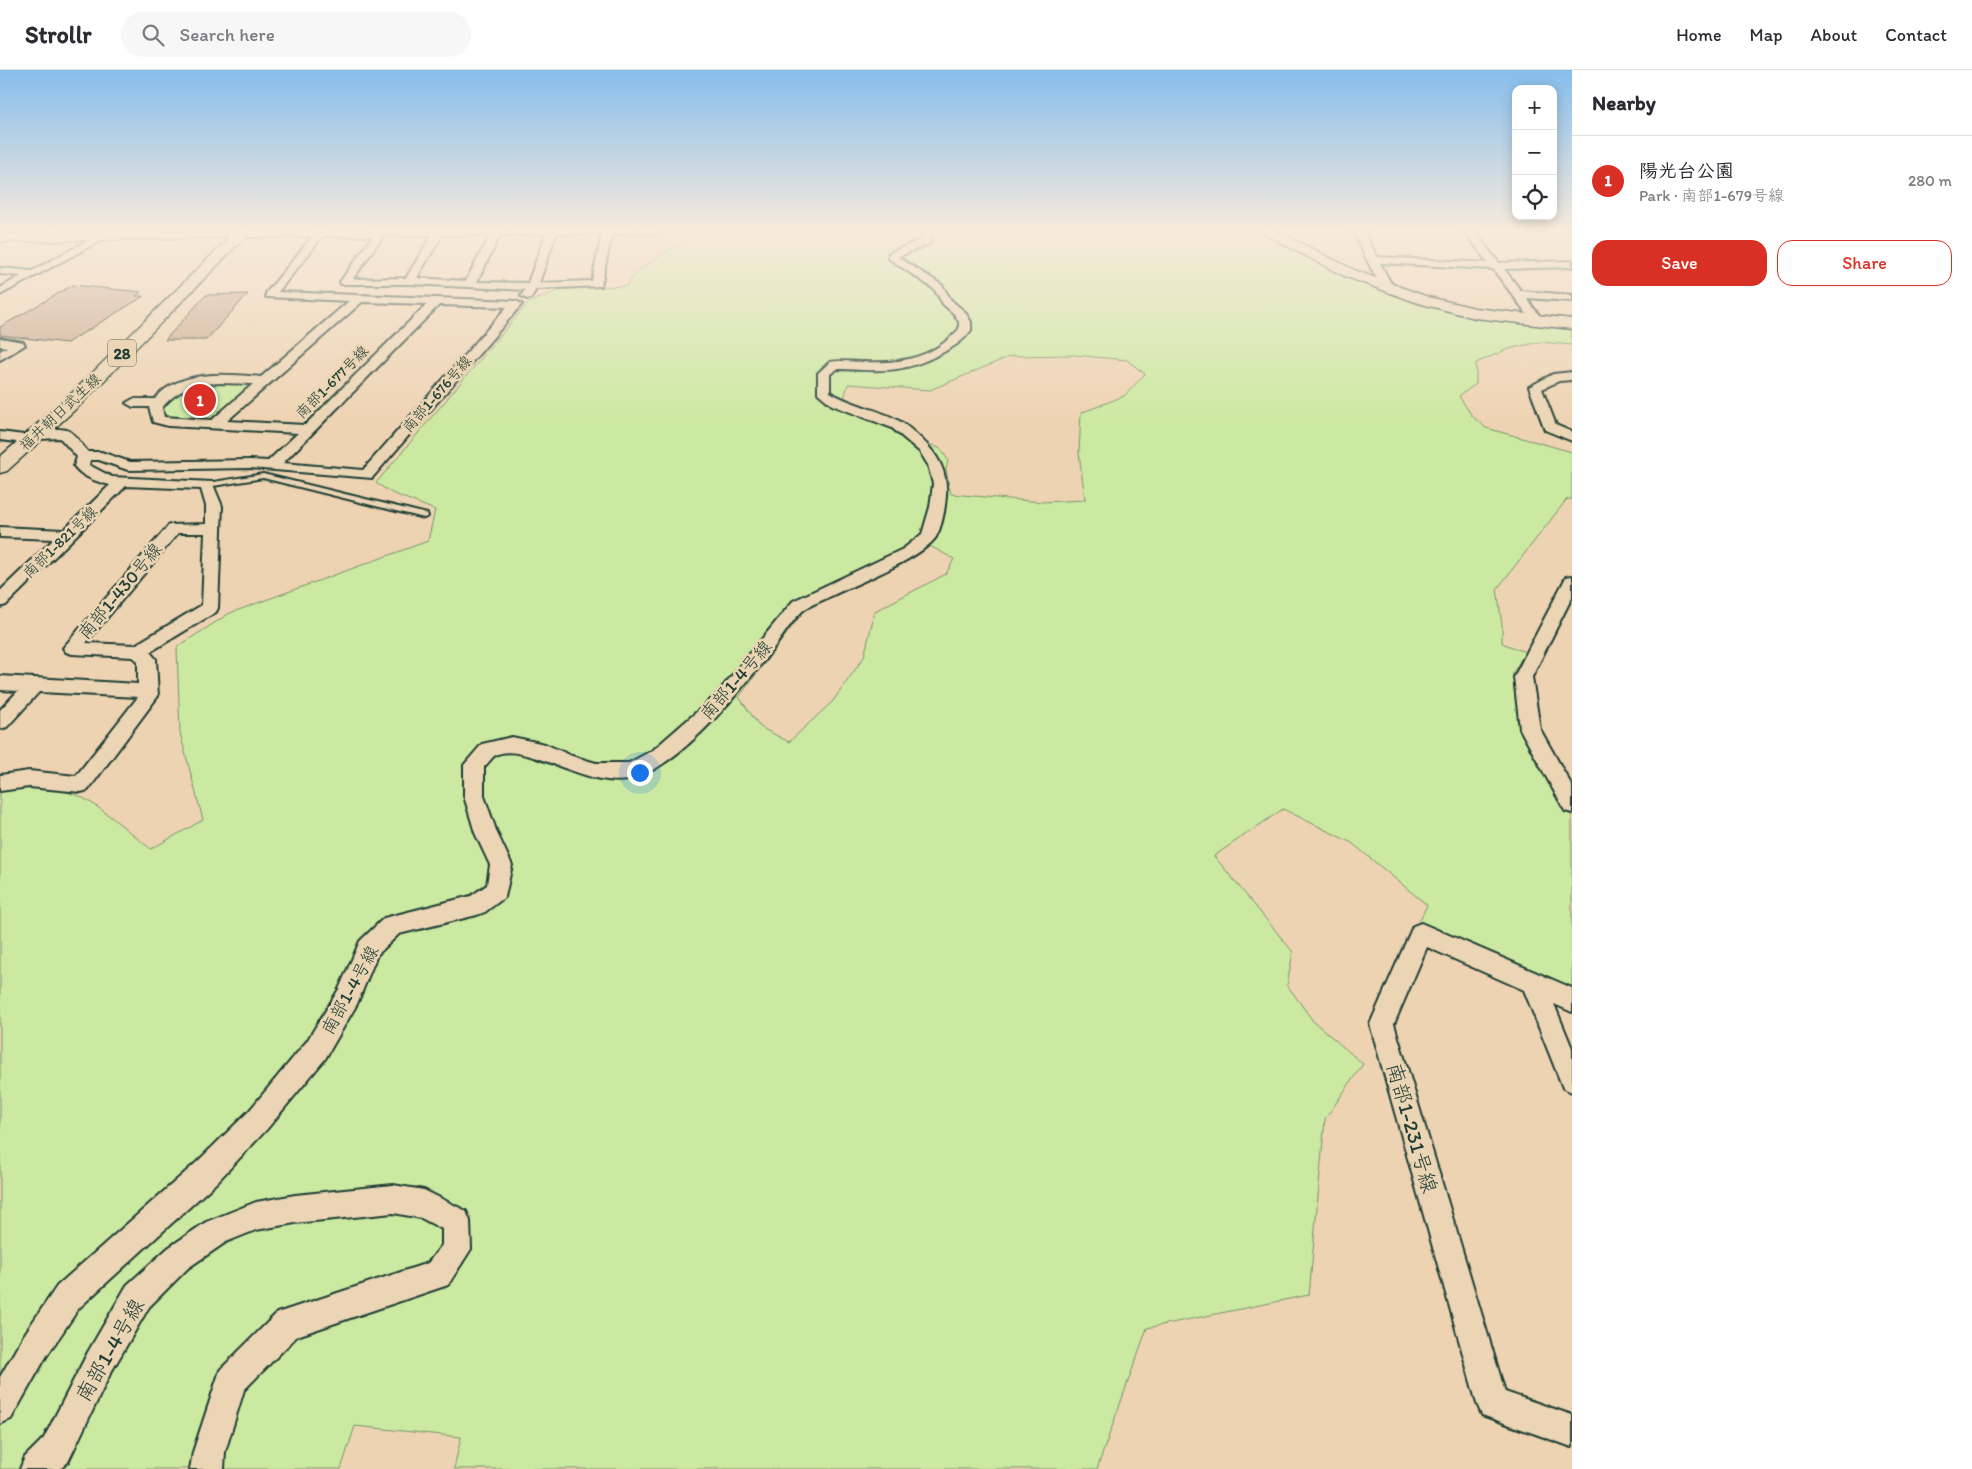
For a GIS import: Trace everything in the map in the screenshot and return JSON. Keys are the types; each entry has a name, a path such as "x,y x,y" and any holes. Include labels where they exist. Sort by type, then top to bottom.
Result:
{"street":[{"name":"福井朝日武生線","path":"0,467 35,438 181,293"},
{"path":"271,293 270,295 516,304 528,293"},
{"name":"南部1-4号線","path":"0,1408 35,1346 68,1297 207,1172 258,1120 316,1050 348,996 368,948 392,925 477,905 497,890 501,865 486,833 474,796 474,765 489,749 512,744 538,749 566,762 596,771 632,771 660,755 723,700 799,605 909,552 929,535 938,507 940,484 934,465 926,450 897,425 836,402 824,393 823,383 824,373 834,365 893,367 911,364 953,343 965,330 965,322 960,312 947,302 942,293"},
{"path":"1404,293 1474,313 1572,324"},
{"path":"1517,294 1537,320"},
{"path":"1517,294 1572,298"},
{"path":"214,425 358,299"},
{"name":"南部1-677号線","path":"273,465 436,302"},
{"name":"南部1-676号線","path":"84,456 101,456 128,466 273,465 367,475 516,304"},
{"path":"0,342 19,345 0,356"},
{"path":"1572,376 1557,377 1535,388 1550,427 1572,437"},
{"path":"264,380 227,378 198,381 173,391 157,403 155,408 158,419 168,422 308,429"},
{"path":"133,402 157,403"},
{"path":"0,436 35,438 64,434 84,456 82,466 96,476 121,483 208,485 214,506 210,608 138,651 147,658 147,691 149,696 81,784 29,779 0,783"},
{"name":"南部1-821号線","path":"0,601 121,483"},
{"name":"南部1-430号線","path":"138,651 72,648 174,528 212,529"},
{"path":"0,532 66,535"},
{"path":"1571,803 1530,729 1523,677 1566,607 1572,581"},
{"path":"0,683 147,691"},
{"path":"0,722 34,685"},
{"name":"南部1-231号線","path":"1572,1000 1421,933 1382,1024 1492,1404 1572,1431"},
{"path":"1533,983 1572,1079"},
{"name":"南部1-4号線","path":"37,1469 56,1450 98,1363 138,1296 178,1258 216,1232 256,1216 295,1209 393,1199 424,1204 456,1221 456,1249 438,1275 288,1324 231,1381 209,1452 207,1469"}],"lane":[{"path":"208,485 263,476 424,516"}],"green space":[{"path":"552,293 1403,293 1435,307 1572,327 1572,345 1540,342 1508,349 1476,363 1476,384 1459,396 1472,416 1486,428 1572,452 1572,499 1567,499 1497,589 1502,625 1502,643 1525,652 1513,673 1519,726 1560,804 1572,816 1572,990 1418,924 1427,905 1352,843 1283,809 1214,856 1293,952 1287,985 1313,1021 1363,1064 1325,1119 1309,1295 1147,1328 1097,1469 454,1469 461,1437 355,1426 341,1469 0,1469 0,790 20,788 42,789 74,794 100,809 151,849 203,820 180,733 177,647 230,613 428,541 435,510 392,493 376,483 528,303","holes":["1074,355 1127,360 1145,374 1124,396 1081,413 1079,453 1085,500 1042,502 951,494 946,470 948,460 941,449 927,443 905,423 844,399 848,384 930,390 1011,356","930,546 954,559 946,574 875,611 864,657 833,701 789,742 760,727 739,697 804,611 818,602"]},
{"path":"214,381 248,383 250,386 212,419 185,421 166,416 162,412 164,402 187,388"}],"building":[{"path":"59,293 139,293 136,296 144,296 67,343 0,335 0,327"},
{"path":"248,294 206,340 165,340 206,295"}],"place":[{"name":"陽光台公園","path":"200,400"}]}
